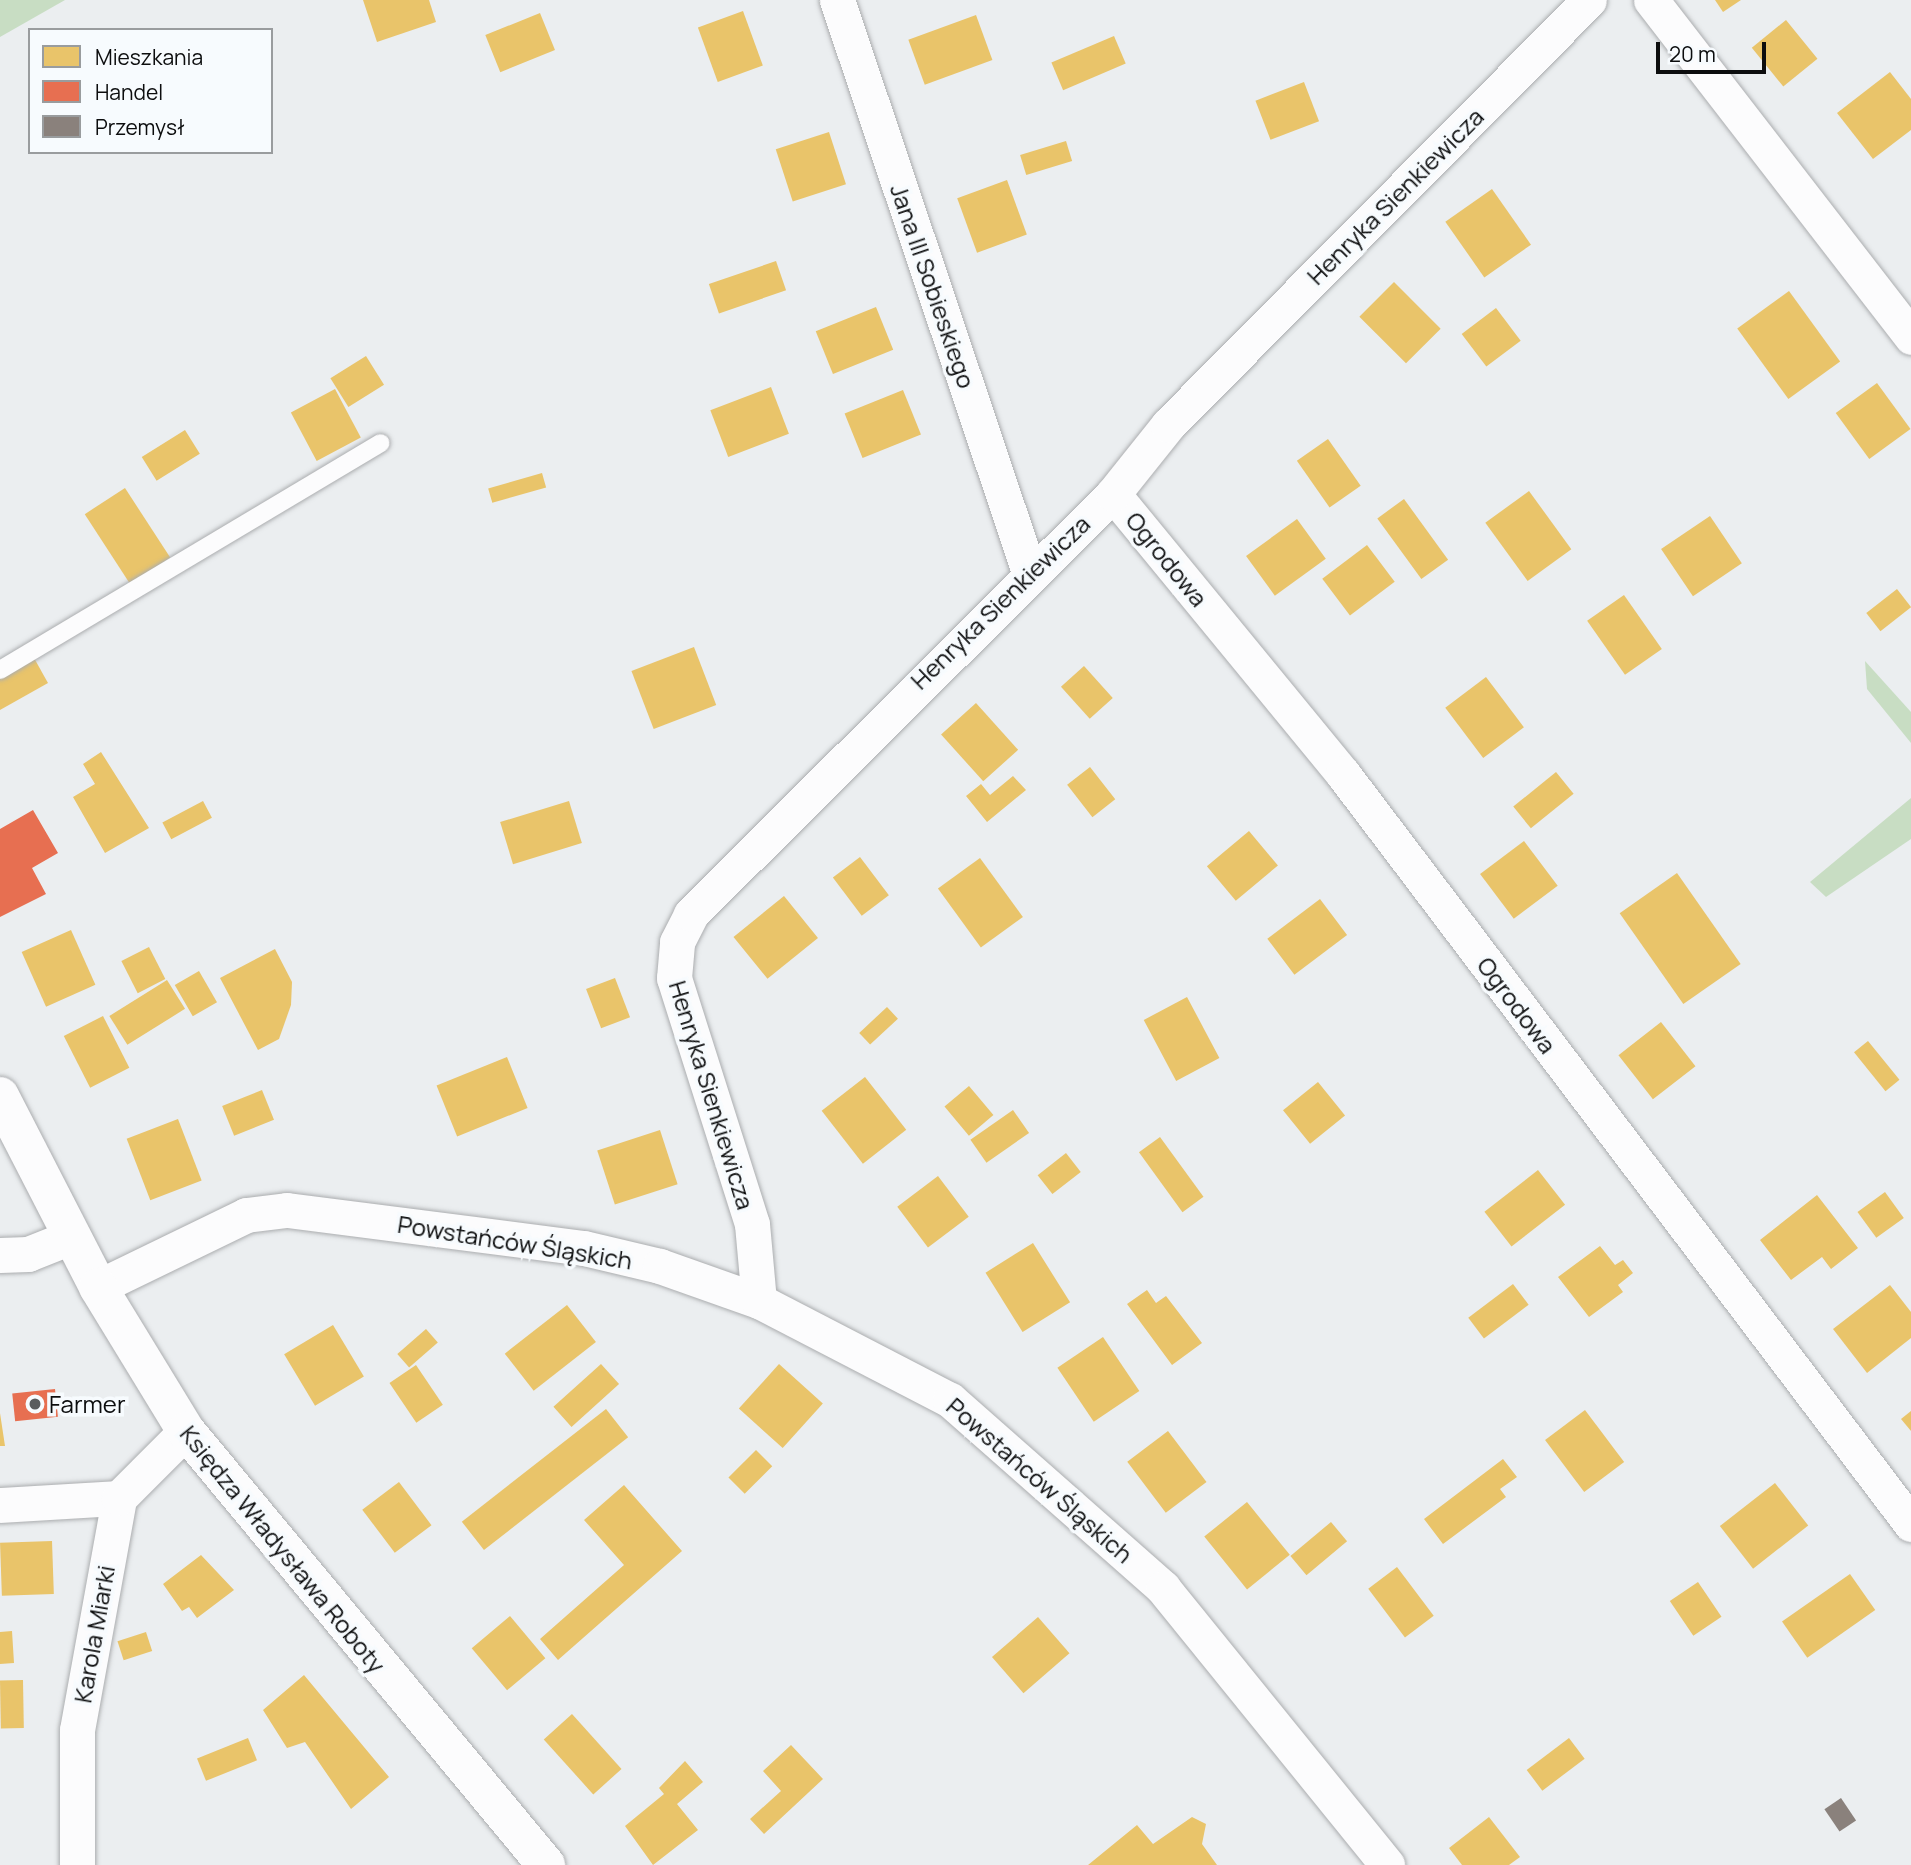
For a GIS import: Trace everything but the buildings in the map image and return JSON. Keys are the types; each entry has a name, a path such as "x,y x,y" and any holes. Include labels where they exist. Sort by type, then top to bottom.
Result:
{"main road":[{"name":"Księdza Władysława Roboty","path":"0,1096 98,1287 186,1431 546,1865"}],"street":[{"name":"Jana III Sobieskiego","path":"837,0 1029,572"},
{"name":"Henryka Sienkiewicza","path":"759,1301 752,1224 678,1001 677,942 705,895 1029,572 1113,494 1167,425 1589,0"},
{"path":"1651,0 1911,337"},
{"name":"Ogrodowa","path":"1113,494 1343,774 1911,1524"},
{"name":"Powstańców Śląskich","path":"98,1287 246,1215 287,1210 584,1248 660,1265 759,1301 950,1400 1163,1588 1387,1865"},
{"path":"0,1255 28,1254 71,1237"},
{"path":"0,1505 119,1498 186,1431"},
{"name":"Karola Miarki","path":"76,1865 77,1730 119,1498"}],"lane":[{"path":"0,670 381,443"}],"green space":[{"path":"0,0 65,0 0,37"},
{"path":"1865,661 1911,712 1911,743 1867,689"},
{"path":"1911,798 1911,839 1826,897 1810,882"}],"place":[{"name":"Farmer","path":"35,1404"}]}
